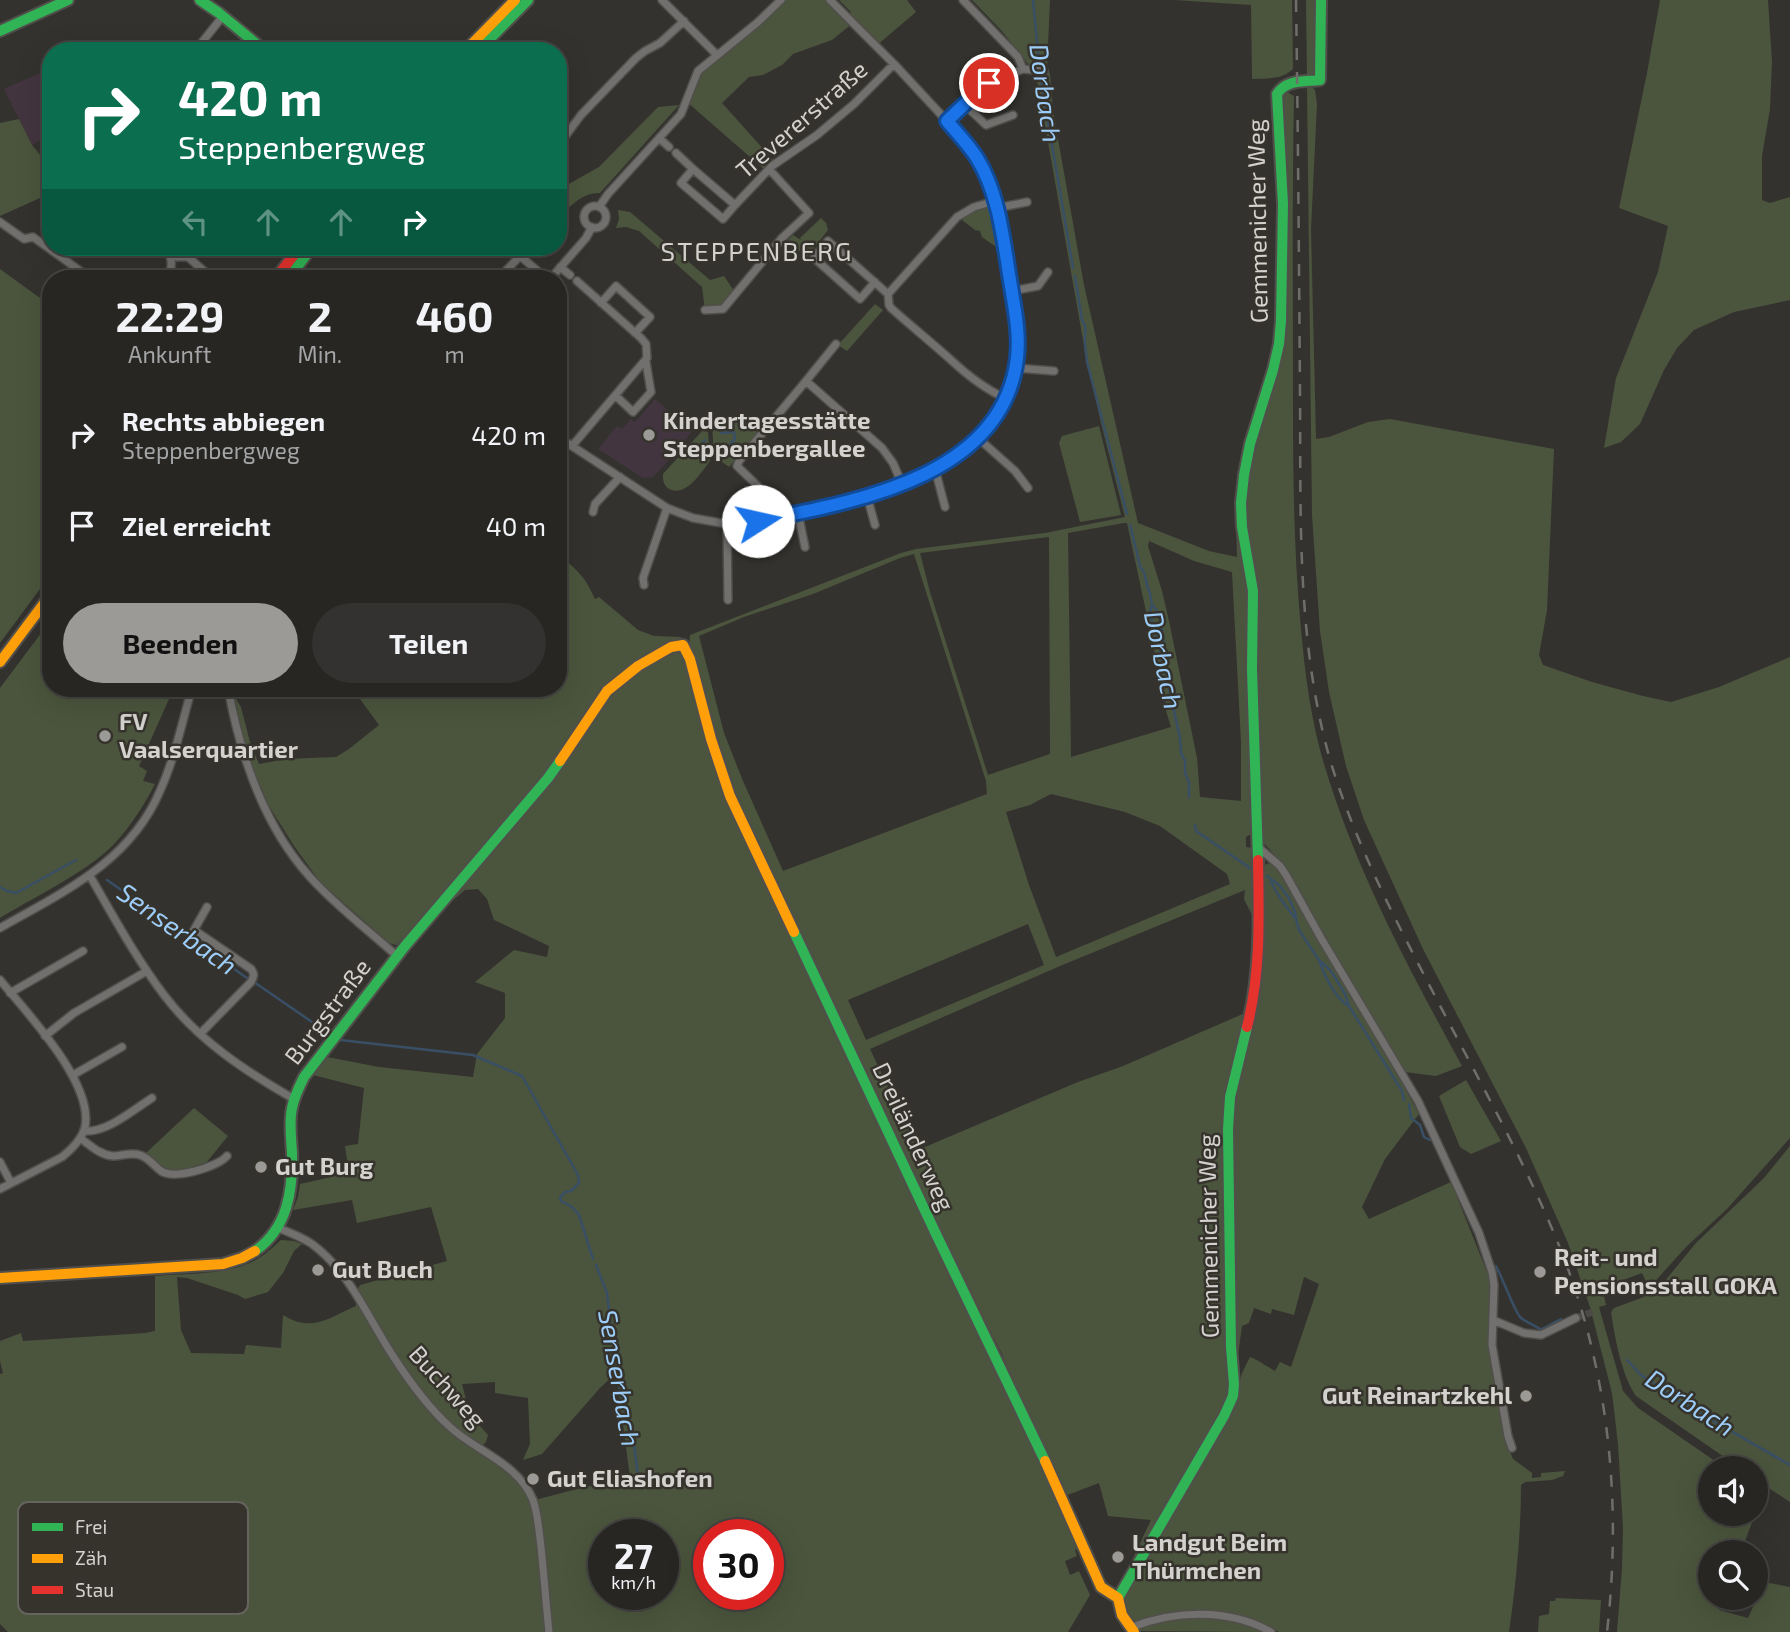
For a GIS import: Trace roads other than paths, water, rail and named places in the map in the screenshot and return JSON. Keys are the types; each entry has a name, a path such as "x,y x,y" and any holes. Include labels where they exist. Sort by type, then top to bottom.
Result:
{"street":[{"path":"0,31 68,0"},
{"path":"200,0 254,42"},
{"path":"474,42 515,0"},
{"path":"487,42 528,0"},
{"path":"662,0 717,55"},
{"path":"599,207 684,110 698,71 781,0"},
{"path":"567,443 667,508 693,518 727,524 744,523 867,496 902,484 935,469 966,449 997,415 1016,368 1018,331 990,183 976,156 947,121 830,0"},
{"path":"963,0 1018,57 1023,69"},
{"name":"Gemmenicher Weg","path":"1118,1598 1225,1414 1234,1393 1231,1347 1229,1108 1250,1016 1257,972 1259,925 1252,669 1253,591 1242,527 1244,475 1250,444 1276,357 1282,321 1283,204 1277,94 1280,88 1289,83 1320,80 1321,0"},
{"path":"202,42 223,16"},
{"path":"567,134 581,115 636,58 660,43 684,21"},
{"name":"Trevererstraße","path":"693,169 681,183 723,219 769,169 817,135 854,104 894,64"},
{"path":"947,121 989,83 1023,69 1044,71"},
{"path":"964,104 986,125 1013,115"},
{"name":"Trevererstraße","path":"659,138 735,205"},
{"path":"705,310 723,309 782,238 809,213 769,169"},
{"path":"888,294 956,218 974,207 1027,202"},
{"path":"590,207 599,207 606,214 605,222 599,228 592,228 586,223 585,214 590,207"},
{"path":"0,222 24,239 33,237 42,243"},
{"path":"558,270 592,228"},
{"path":"875,282 860,299 814,258 828,241 875,282 888,294 891,308 975,380 1005,398"},
{"path":"59,256 79,270"},
{"path":"282,270 293,256"},
{"path":"507,270 520,256 538,270"},
{"path":"171,270 171,257 188,257 203,270"},
{"path":"561,267 564,270"},
{"path":"567,272 570,275"},
{"path":"1012,291 1041,288 1048,272"},
{"path":"578,281 635,333 648,350 646,362 651,392 634,412 616,396"},
{"path":"601,303 616,286 650,317 635,333"},
{"path":"772,518 766,494 737,466 738,461 836,344"},
{"path":"572,446 646,362"},
{"path":"1016,368 1054,371"},
{"path":"806,382 882,448 893,463 902,484"},
{"path":"978,438 1015,471 1028,488"},
{"path":"935,469 945,507"},
{"path":"593,512 595,504 620,477"},
{"path":"867,496 875,525"},
{"path":"644,585 643,578 667,508"},
{"path":"798,513 805,547"},
{"path":"727,524 728,600"},
{"path":"0,662 42,605"},
{"name":"Burgstraße","path":"0,1278 223,1264 245,1258 260,1248 279,1227 288,1208 292,1187 290,1113 294,1099 311,1067 397,956 548,778 607,691 638,666 671,647 683,645"},
{"name":"Dreiländerweg","path":"683,645 690,659 710,739 740,816 1041,1451 1101,1587 1118,1598 1122,1615 1132,1630"},
{"path":"0,928 90,876 135,833 155,801 172,758 189,697"},
{"path":"229,697 246,763 285,843 320,887 397,956"},
{"path":"1258,847 1280,866 1426,1116 1479,1233 1494,1285 1492,1345 1512,1448"},
{"path":"90,876 164,996 239,1066 294,1099"},
{"path":"201,1033 254,976 251,969 194,930 207,906"},
{"path":"10,993 83,951"},
{"path":"45,1036 74,1013 147,971"},
{"path":"0,980 73,1075 81,1092 86,1114 82,1135 68,1152 0,1189"},
{"path":"73,1075 121,1047"},
{"path":"82,1135 104,1128 152,1098"},
{"path":"82,1135 103,1154 135,1154 172,1175 215,1165 227,1156"},
{"path":"0,1162 11,1183"},
{"name":"Buchweg","path":"279,1227 310,1243 344,1277 407,1376 449,1426 474,1446 507,1466 521,1479 533,1500 539,1527 549,1632"},
{"path":"1493,1320 1524,1333 1541,1335 1576,1318"},
{"path":"1132,1630 1142,1623 1173,1616 1213,1615 1250,1622 1271,1632"}],"waterway":[{"name":"Dorbach","path":"1033,0 1040,74 1073,268"},
{"name":"Dorbach","path":"1075,276 1085,328 1087,362 1127,514"},
{"path":"721,433 734,432 735,439 730,444"},
{"path":"690,451 705,440"},
{"name":"Dorbach","path":"1130,525 1152,605 1161,622 1164,642 1160,650 1181,753 1185,761 1189,797"},
{"path":"1151,607 1160,650"},
{"name":"Dorbach","path":"1195,825 1196,831 1250,868"},
{"name":"Senserbach","path":"0,887 16,893 76,860"},
{"name":"Dorbach","path":"1267,876 1280,886 1289,898 1299,930 1319,960 1331,971 1349,1006 1402,1091 1404,1100"},
{"name":"Senserbach","path":"107,880 247,978"},
{"path":"1271,882 1294,917"},
{"path":"1319,960 1335,992 1349,1006"},
{"name":"Senserbach","path":"254,982 328,1033"},
{"name":"Senserbach","path":"340,1040 473,1055 522,1076 578,1175 579,1183 560,1198 579,1215 593,1259"},
{"name":"Dorbach","path":"1409,1104 1411,1118 1420,1125 1424,1137 1430,1140"},
{"name":"Senserbach","path":"596,1265 607,1293 611,1326 617,1340 617,1378 633,1437 639,1484 645,1487"},
{"name":"Dorbach","path":"1496,1266 1522,1319 1540,1329 1561,1319"},
{"name":"Dorbach","path":"1627,1360 1641,1375 1677,1400 1790,1465"}],"tunnel":[{"path":"1576,1318 1595,1311"}],"railway":[{"path":"1296,0 1301,532 1306,626 1320,718 1331,763 1365,853 1406,939 1532,1184 1577,1294 1590,1341 1608,1437 1613,1534 1607,1632"}],"place":[{"name":"Kindertagesstätte Steppenbergallee","path":"649,435"},
{"name":"FV Vaalserquartier","path":"105,736"},
{"name":"Gut Burg","path":"261,1167"},
{"name":"Gut Buch","path":"318,1270"},
{"name":"Reit- und Pensionsstall GOKA","path":"1540,1272"},
{"name":"Gut Reinartzkehl","path":"1526,1396"},
{"name":"Gut Eliashofen","path":"533,1479"},
{"name":"Landgut Beim Thürmchen","path":"1118,1557"}],"district":[{"name":"STEPPENBERG","path":"757,252"}]}
